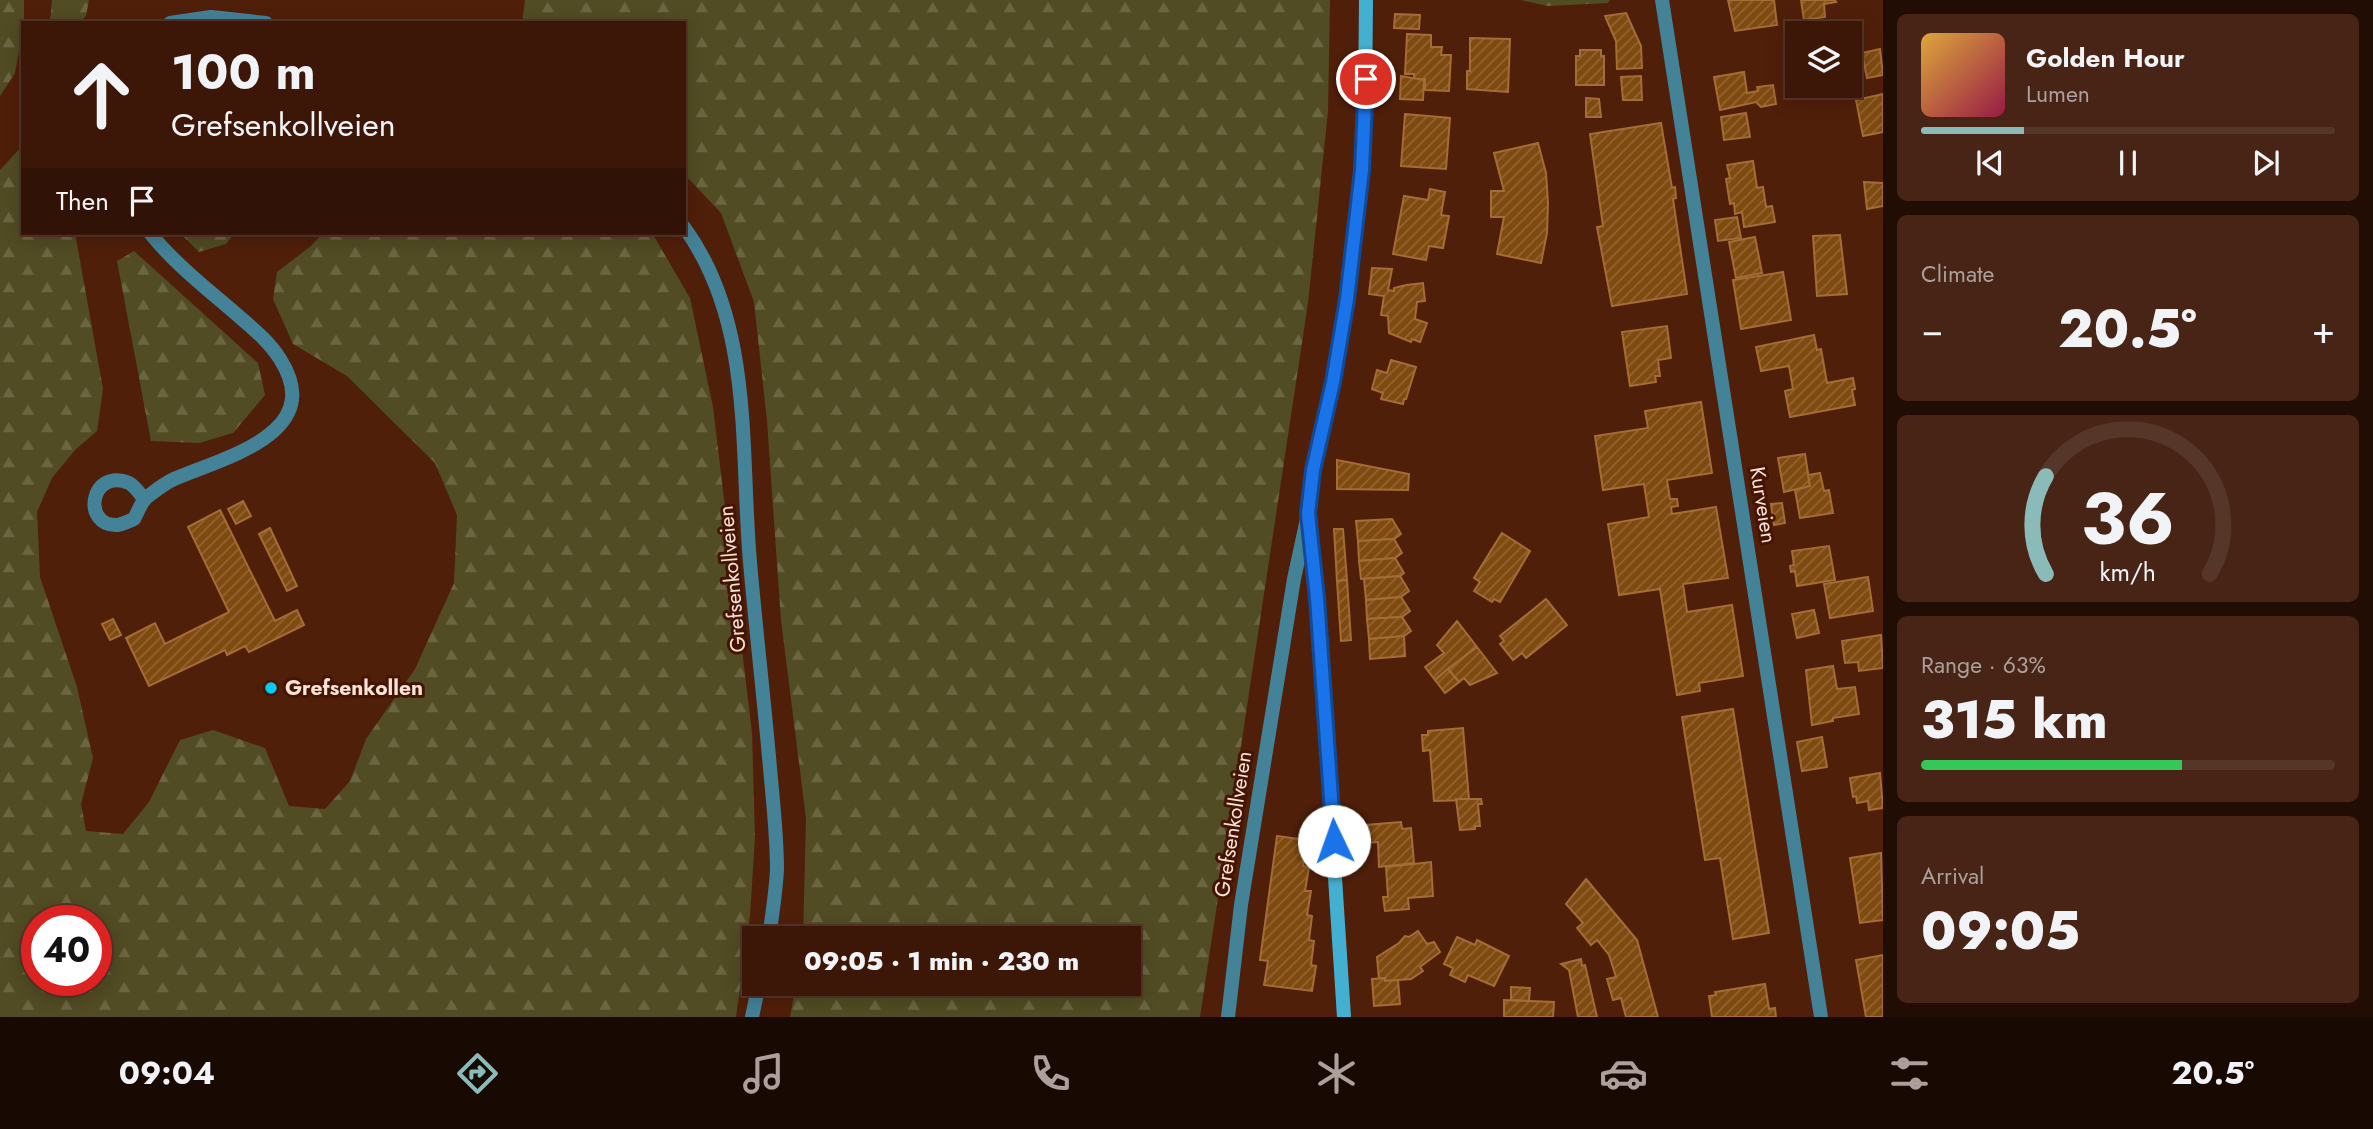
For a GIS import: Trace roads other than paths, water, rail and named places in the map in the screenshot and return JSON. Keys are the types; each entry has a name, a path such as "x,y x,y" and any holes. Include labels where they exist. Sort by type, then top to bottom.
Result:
{"street":[{"name":"Grefsenkollveien","path":"1228,1017 1241,905 1308,514 1313,470 1333,382 1347,299 1357,220 1365,105 1366,0"},
{"name":"Kurveien","path":"1662,0 1821,1017"},
{"path":"184,21 211,17 248,21"},
{"name":"Grefsenkollveien","path":"686,230 707,261 716,285 738,374 750,562 775,835 777,870 770,926"},
{"path":"144,499 131,484 113,480 100,487 93,498 95,512 104,521 117,525 134,519 144,499 171,481 238,453 269,435 287,413 292,393 287,372 271,346 152,235"},
{"path":"1308,514 1317,598 1344,1017"},
{"path":"1292,597 1308,595 1317,598"},
{"path":"752,1017 756,996"}],"place":[{"name":"Grefsenkollen","path":"271,688"}]}
